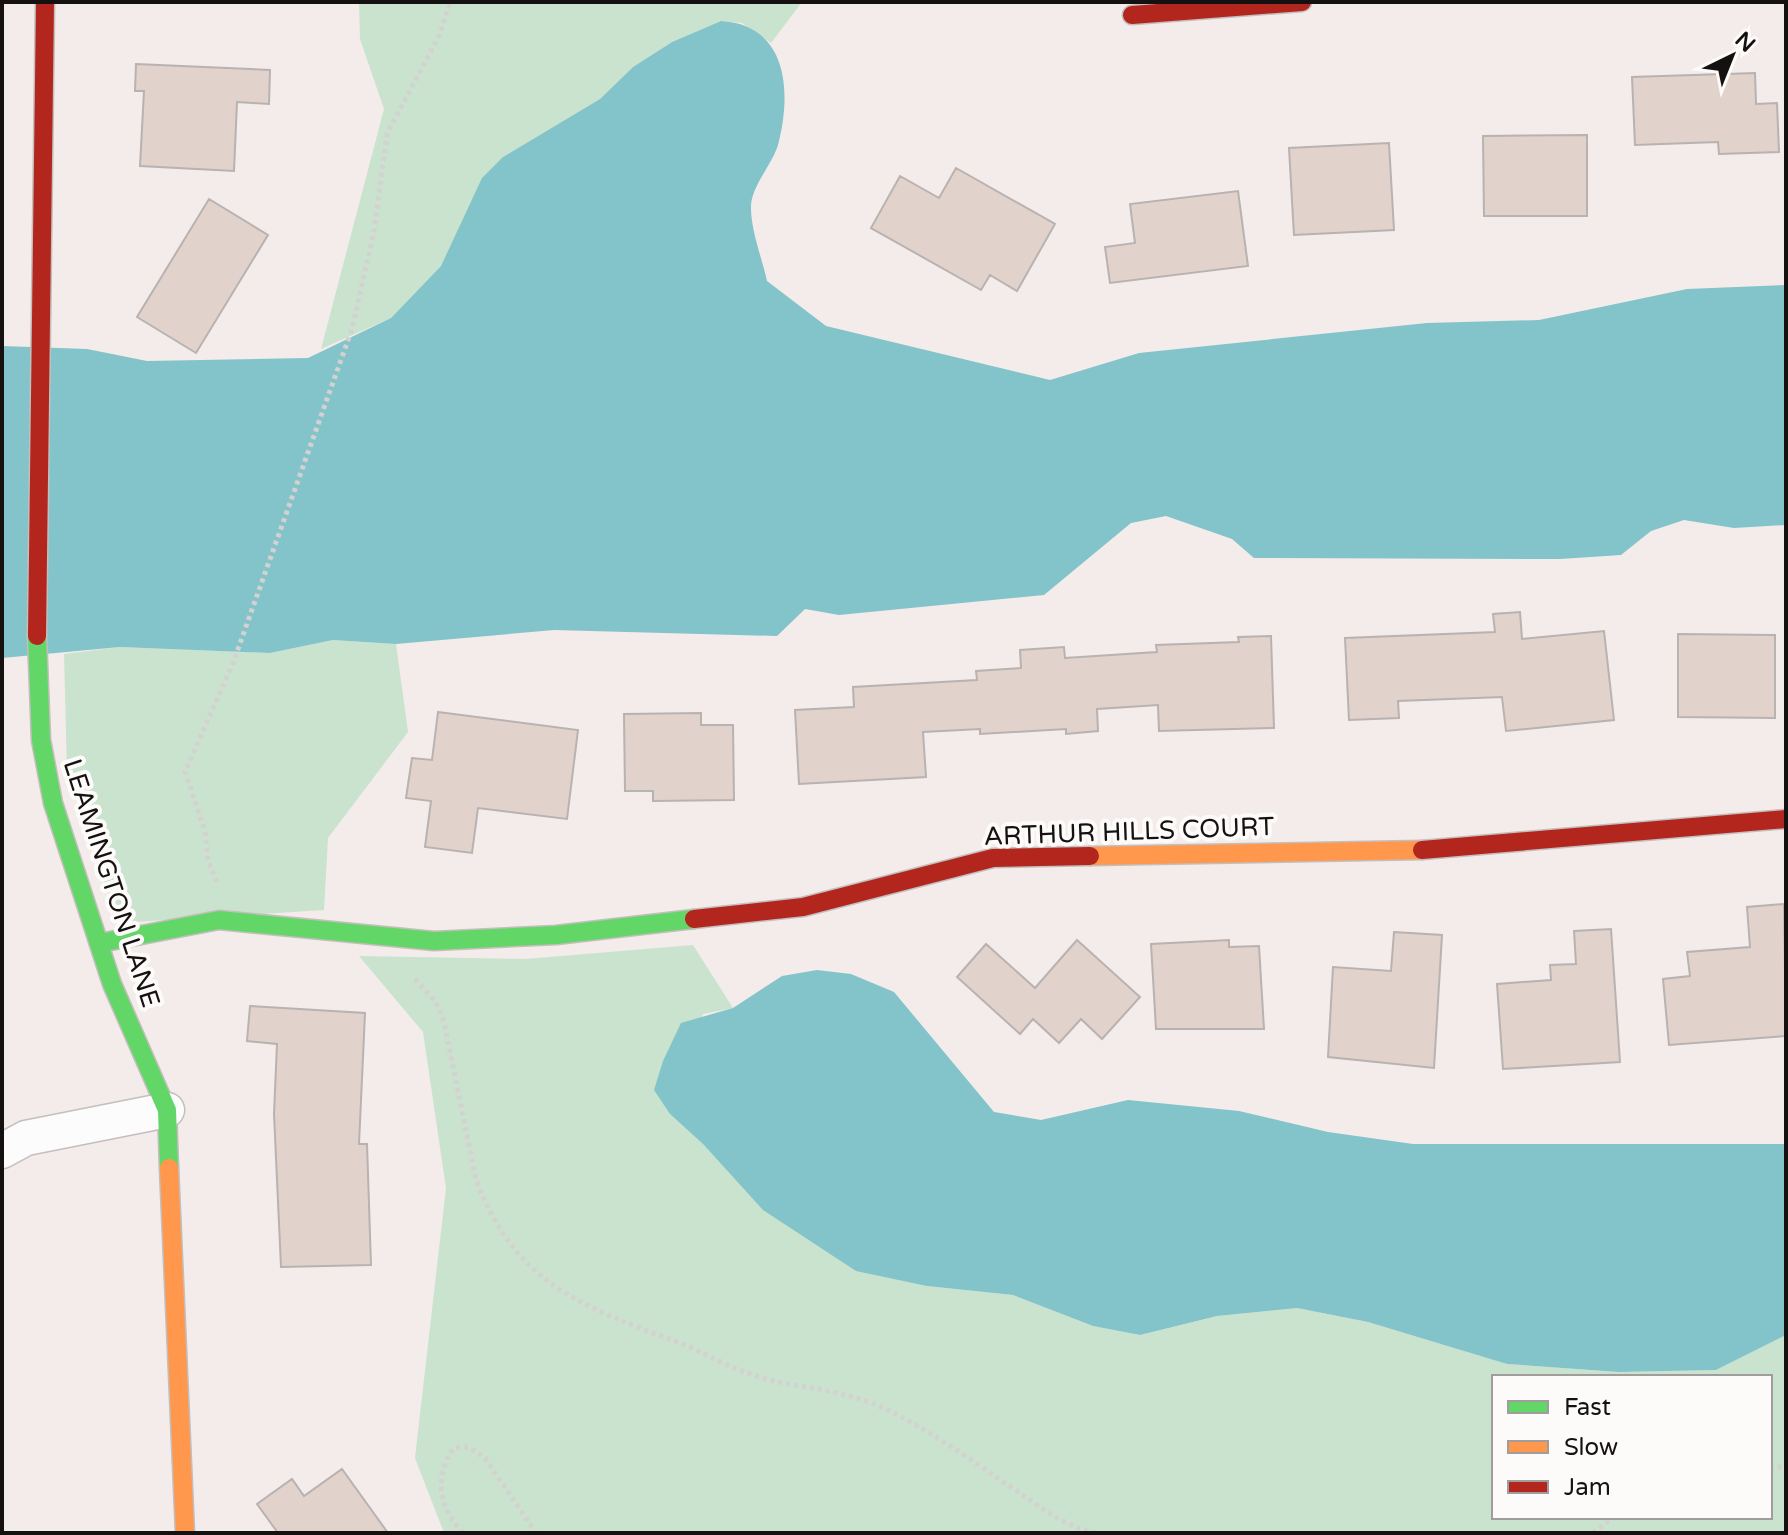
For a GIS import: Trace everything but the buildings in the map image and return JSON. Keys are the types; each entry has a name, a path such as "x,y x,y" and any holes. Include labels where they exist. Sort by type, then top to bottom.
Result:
{"street":[{"name":"LEAMINGTON LANE","path":"45,2 44,287 36,675 41,740 53,803 112,984 167,1110 185,1533"},
{"path":"1132,15 1302,2"},
{"name":"ARTHUR HILLS COURT","path":"100,943 219,920 434,941 556,935 803,907 993,858 1462,849 1786,819"},
{"path":"2,1151 26,1138 167,1110"}],"path":[{"path":"236,922 208,860 205,831 185,772 233,663 349,336 374,231 387,134 440,34 450,2"},
{"path":"377,935 436,1002 444,1022 476,1180 485,1205 523,1262 590,1309 753,1375 833,1391 882,1407 936,1437 1049,1514 1097,1533"},
{"path":"463,1533 443,1501 440,1485 443,1463 454,1448 469,1447 485,1458 536,1533"},
{"path":"1593,1533 1611,1519"}],"green space":[{"path":"359,2 802,2 771,43 742,23 721,21 672,42 633,67 600,99 503,157 441,266 391,318 321,349 384,109 360,39"},
{"path":"333,640 396,644 408,732 328,838 324,910 118,923 67,772 64,654 120,647 270,653"},
{"path":"693,945 733,1008 703,1014 670,1114 704,1145 927,1286 1013,1295 1093,1326 1140,1335 1217,1316 1297,1308 1368,1322 1507,1364 1619,1372 1716,1370 1786,1335 1786,1533 444,1533 415,1458 446,1188 423,1032 359,956 525,959"}],"water":[{"path":"721,21 743,25 760,35 772,48 780,65 784,84 782,125 775,153 752,200 753,226 767,281 826,326 1050,380 1139,353 1427,323 1539,320 1687,289 1786,285 1786,525 1734,528 1684,520 1651,531 1621,555 1560,559 1254,558 1232,539 1166,516 1131,523 1044,595 839,615 805,609 777,636 554,630 396,644 333,640 270,653 120,647 2,658 2,346 87,349 147,361 308,358 391,318 441,266 482,178 503,157 600,99 633,67 672,42"},
{"path":"817,970 851,974 894,992 994,1112 1041,1120 1128,1100 1239,1111 1328,1132 1413,1144 1786,1144 1786,1335 1716,1370 1619,1372 1507,1364 1368,1322 1297,1308 1217,1316 1140,1335 1093,1326 1013,1295 927,1286 856,1271 763,1210 704,1145 670,1114 654,1090 663,1061 681,1023 733,1008 782,976"}],"traffic: fast":[{"path":"37,636 41,740 53,803 112,984 167,1110 169,1168"},
{"path":"100,943 219,920 434,941 556,935 694,919"}],"traffic: slow":[{"path":"1090,856 1422,850"},
{"path":"169,1168 185,1533"}],"traffic: jam":[{"path":"37,636 45,2"},
{"path":"1132,15 1302,2"},
{"path":"1422,850 1786,819"},
{"path":"694,919 803,907 993,858 1090,856"}]}
